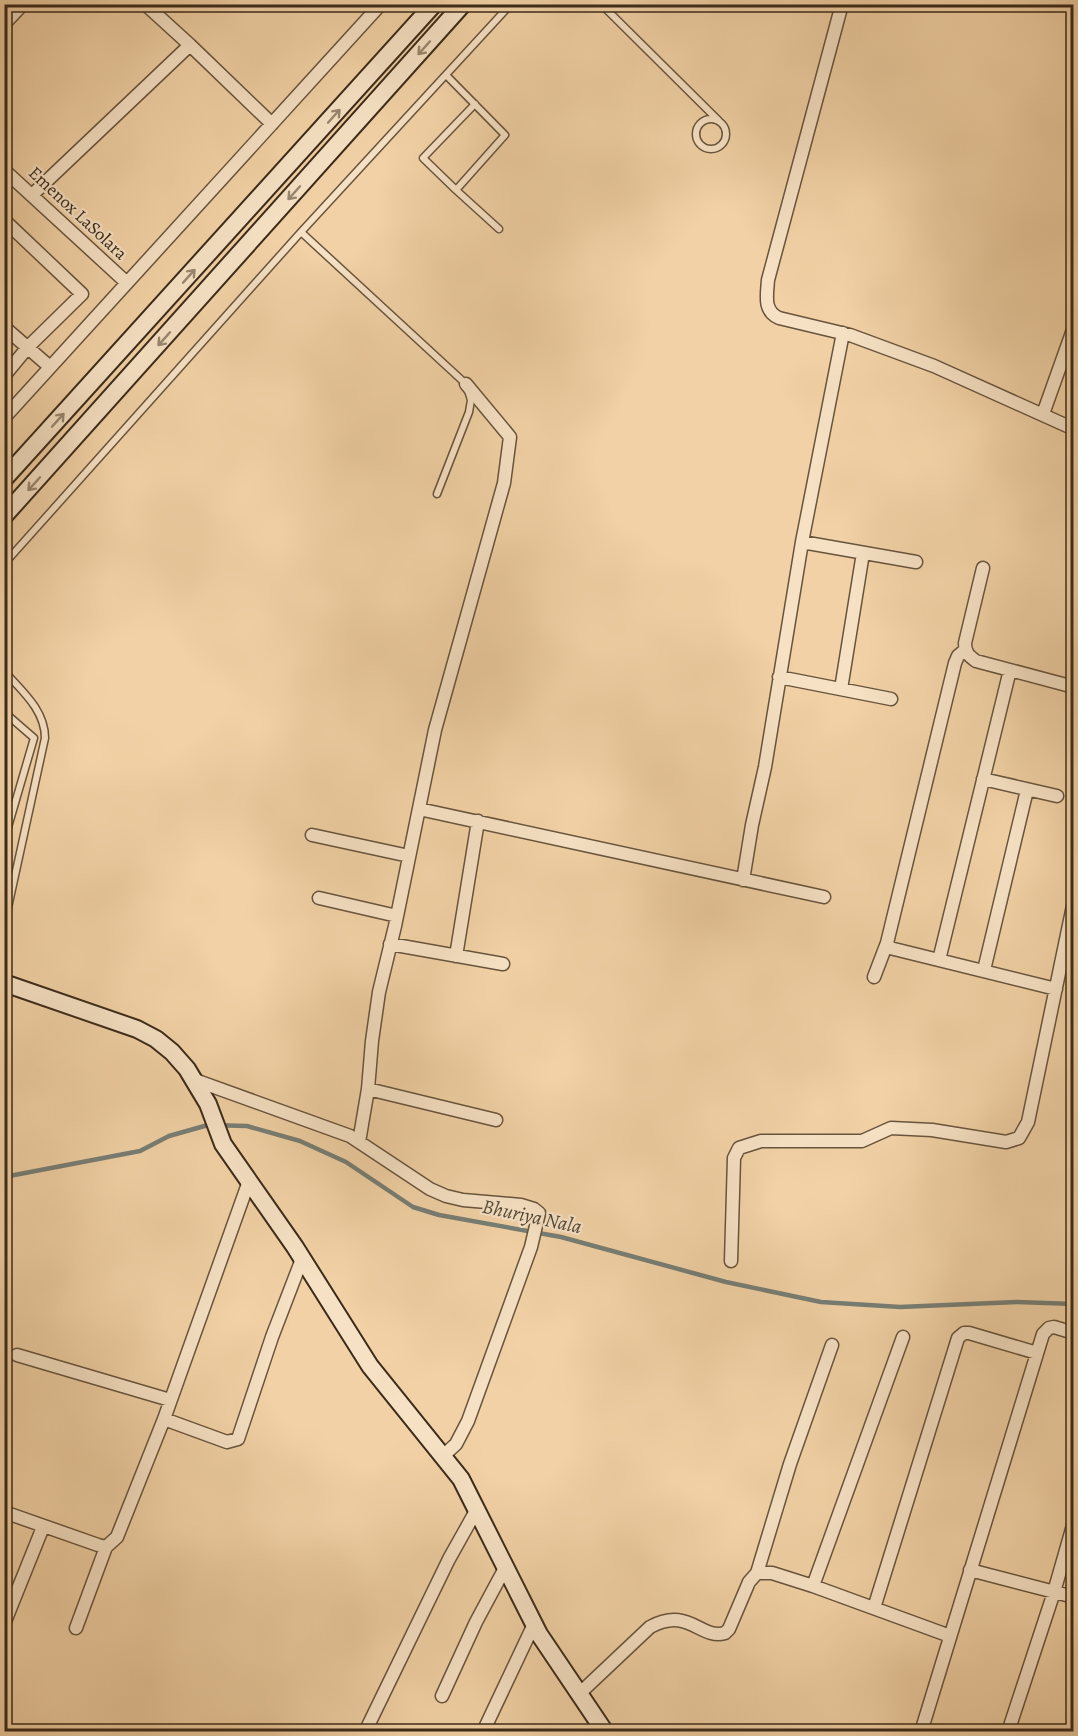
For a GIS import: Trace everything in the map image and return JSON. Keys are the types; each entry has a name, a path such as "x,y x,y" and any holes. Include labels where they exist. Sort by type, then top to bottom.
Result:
{"street":[{"path":"4,24 22,4"},
{"path":"145,4 272,124"},
{"path":"6,414 381,4"},
{"path":"4,479 434,4"},
{"path":"4,516 463,4"},
{"path":"842,4 768,280 766,297 772,315 843,333 934,366 1074,429"},
{"path":"32,195 190,45"},
{"name":"Emenox LaSolara","path":"4,170 127,283"},
{"path":"4,220 82,294 28,347 4,376"},
{"path":"4,327 50,367"},
{"path":"1043,414 1074,327"},
{"path":"743,880 765,767 802,542 843,333"},
{"path":"359,1142 368,1089 374,1020 435,730 504,483 510,437 466,384"},
{"path":"802,542 916,562"},
{"path":"841,689 863,552"},
{"path":"983,568 965,643 965,650 969,656 976,661 1074,687"},
{"path":"874,977 887,943 956,663 958,656 965,650"},
{"path":"939,960 1010,670"},
{"path":"779,677 891,699"},
{"path":"983,779 1057,796"},
{"path":"984,970 1027,790"},
{"path":"419,809 824,897"},
{"path":"456,956 478,821"},
{"path":"312,835 409,856"},
{"path":"319,898 397,916"},
{"path":"731,1261 734,1158 739,1148 761,1142 862,1141 891,1128 932,1130 1006,1142 1019,1138 1028,1122 1074,901"},
{"path":"887,943 890,948 1056,989"},
{"path":"390,944 503,964"},
{"path":"4,983 137,1029 156,1039 172,1052 207,1104 223,1144 302,1259 370,1366 461,1479 534,1624 605,1731"},
{"path":"192,1079 334,1129 359,1142 430,1190 463,1200 521,1205 534,1209 539,1216 531,1247 461,1436 443,1456"},
{"path":"368,1089 496,1120"},
{"path":"76,1628 106,1546 117,1537 164,1419 249,1181"},
{"path":"164,1419 227,1442 238,1439 272,1337 302,1259"},
{"path":"921,1731 1043,1334 1049,1328 1054,1327 1074,1333"},
{"path":"874,1608 958,1338 964,1333 969,1333 1038,1353"},
{"path":"813,1586 903,1337"},
{"path":"579,1694 650,1628 660,1622 671,1619 683,1621 715,1634 725,1633 729,1629 749,1581 756,1573 790,1464 832,1345"},
{"path":"17,1355 170,1400"},
{"path":"365,1731 449,1559 477,1509"},
{"path":"4,1512 43,1527 106,1546"},
{"path":"1008,1731 1054,1592 1074,1522"},
{"path":"4,1624 43,1527"},
{"path":"442,1695 476,1622 505,1568"},
{"path":"970,1570 1074,1597"},
{"path":"756,1573 772,1573 813,1586 950,1636"},
{"path":"483,1731 534,1624"},
{"path":"1071,1731 1074,1725"}],"lane":[{"path":"4,564 302,232 511,4"},
{"path":"601,4 719,121 725,129 725,139 719,147 705,148 696,136 700,123 709,119 719,121"},
{"path":"1067,4 1074,6"},
{"path":"446,75 505,135 456,190"},
{"path":"475,104 423,158 499,229"},
{"path":"302,232 466,384 471,400 469,412 437,494"},
{"path":"4,671 41,715 45,726 45,738 4,926"},
{"path":"4,712 34,738 4,841"}],"waterway":[{"name":"Bhuriya Nala","path":"4,1177 140,1151 169,1136 208,1125 247,1126 300,1141 346,1162 413,1207 439,1215 561,1237 726,1282 821,1302 900,1307 1017,1302 1074,1304"}]}
